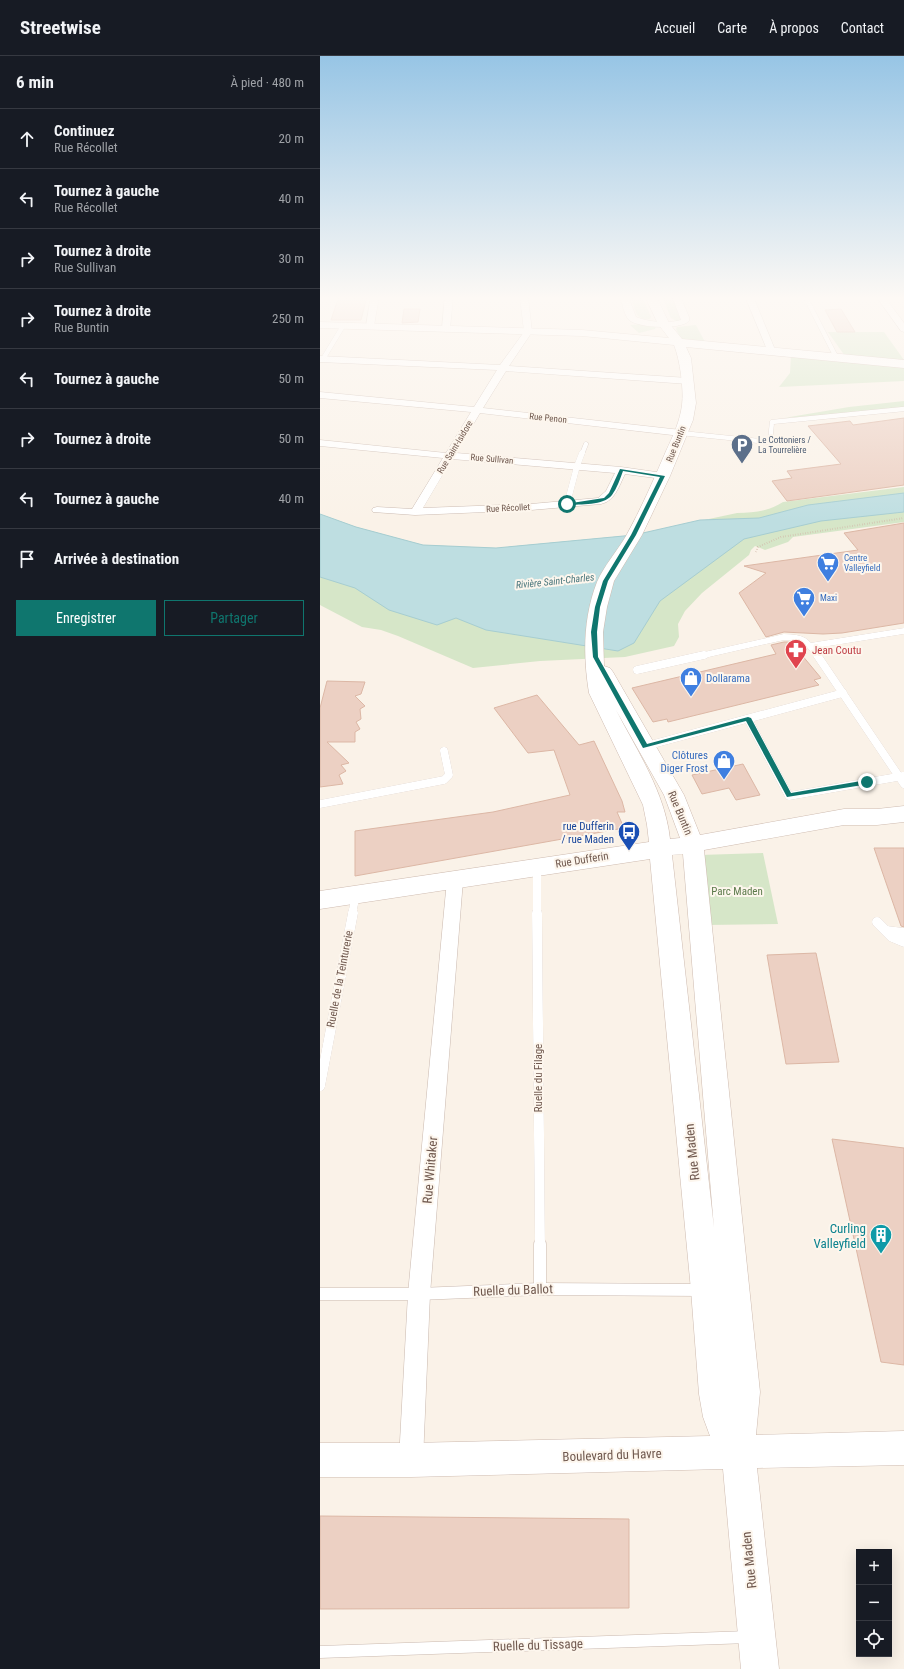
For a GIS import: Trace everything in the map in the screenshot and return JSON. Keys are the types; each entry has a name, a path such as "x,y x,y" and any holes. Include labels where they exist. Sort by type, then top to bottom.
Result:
{"street":[{"name":"Rue Saint-Isidore","path":"415,512 501,371"},
{"path":"550,371 688,381"},
{"name":"Rue Buntin","path":"661,848 658,825 653,805 598,693 595,675 594,632 598,607 606,581 634,535 663,476 680,433 689,403 687,371"},
{"name":"Rue Penon","path":"320,395 477,410 680,433"},
{"name":"Rue Sullivan","path":"320,443 449,456 622,470 663,476"},
{"name":"Rue Récollet","path":"377,510 415,512 596,502 606,499 611,493 622,470"},
{"name":"Rue Buntin","path":"595,653 674,795 692,844"},
{"name":"Rue Dufferin","path":"844,817 867,807 904,799"},
{"name":"Rue Dufferin","path":"320,900 692,844 844,817 877,817 904,814"},
{"name":"Rue Maden","path":"692,844 744,1392 738,1452 758,1653"},
{"name":"Rue Maden","path":"661,848 706,1290 715,1394 719,1417 725,1432 738,1452"},
{"name":"Rue Whitaker","path":"411,1460 419,1294 455,880"},
{"name":"Boulevard du Havre","path":"320,1460 411,1460 904,1448"}],"lane":[{"path":"680,433 770,442 772,422 904,409"},
{"path":"567,504 577,466 586,444"},
{"path":"810,646 904,631"},
{"path":"637,670 784,637 797,636 808,642 902,779 789,796 748,718"},
{"path":"646,746 843,693"},
{"path":"320,804 444,780 449,775 444,751"},
{"name":"Ruelle du Filage","path":"537,867 540,1288"},
{"name":"Ruelle de la Teinturerie","path":"320,1086 356,895"},
{"path":"877,922 892,937 904,942"},
{"path":"886,931 904,933"},
{"name":"Ruelle du Ballot","path":"320,1294 419,1294 540,1288 706,1290"},
{"name":"Ruelle du Tissage","path":"320,1652 758,1653"}],"path":[{"path":"756,552 758,547 781,537 904,518"}],"green space":[{"path":"790,371 904,371 904,381 779,387"},
{"path":"904,401 904,409 784,418 849,407"},
{"path":"904,487 904,522 793,537 788,542 765,550 755,546 749,555 702,593 685,611 678,624 679,637 674,646 625,657 540,661 473,668 398,636 381,630 362,627 320,605 320,514 356,527 423,545 496,548 634,535 737,513 761,511 772,508 783,502"},
{"name":"Parc Maden","path":"763,853 778,924 706,925 700,855"}],"water":[{"name":"Rivière Saint-Charles","path":"904,493 904,512 821,521 744,539 660,601 634,643 618,651 486,630 456,618 437,625 389,610 355,588 320,577 320,514 356,527 423,545 496,548 634,535 700,520 759,518 808,505"}],"building":[{"path":"904,418 904,485 787,501 772,481 792,478 787,471 841,464 808,426 850,421 853,425"},
{"name":"Centre Valleyfield","path":"904,523 904,623 842,633 823,634 784,632 766,637 739,593 766,573 744,566 858,550 844,533"},
{"path":"791,642 821,678 814,680 819,685 668,722 667,719 653,722 632,688 776,654 771,645"},
{"path":"327,681 365,682 361,694 355,696 365,706 360,709 361,719 356,722 360,729 355,732 355,742 327,742 349,763 341,765 346,771 339,775 343,784 320,787 320,708"},
{"path":"537,695 579,745 594,741 622,801 625,812 617,812 624,828 355,876 355,831 493,812 570,795 554,750 528,753 494,708"},
{"name":"Clôtures Diger Frost","path":"743,764 760,795 736,800 729,788 702,794 692,775"},
{"path":"874,848 904,848 904,927 901,926"},
{"path":"816,953 839,1062 786,1064 767,955"},
{"name":"Curling Valleyfield","path":"832,1139 904,1148 904,1365 881,1362"},
{"path":"320,1516 629,1519 629,1608 320,1609"}],"place":[{"name":"Le Cottoniers / La Tourrelière","path":"742,464"},
{"name":"Centre Valleyfield","path":"828,582"},
{"name":"Maxi","path":"804,618"},
{"name":"Jean Coutu","path":"796,670"},
{"name":"Dollarama","path":"691,698"},
{"name":"Clôtures Diger Frost","path":"724,780"},
{"name":"rue Dufferin / rue Maden","path":"629,852"},
{"name":"Curling Valleyfield","path":"881,1254"}],"route":[{"path":"567,504 596,502 606,499 611,493 622,470 663,476 634,535 606,581 598,607 594,632 594,649 596,657 646,746 748,718 789,796 867,782"}]}
